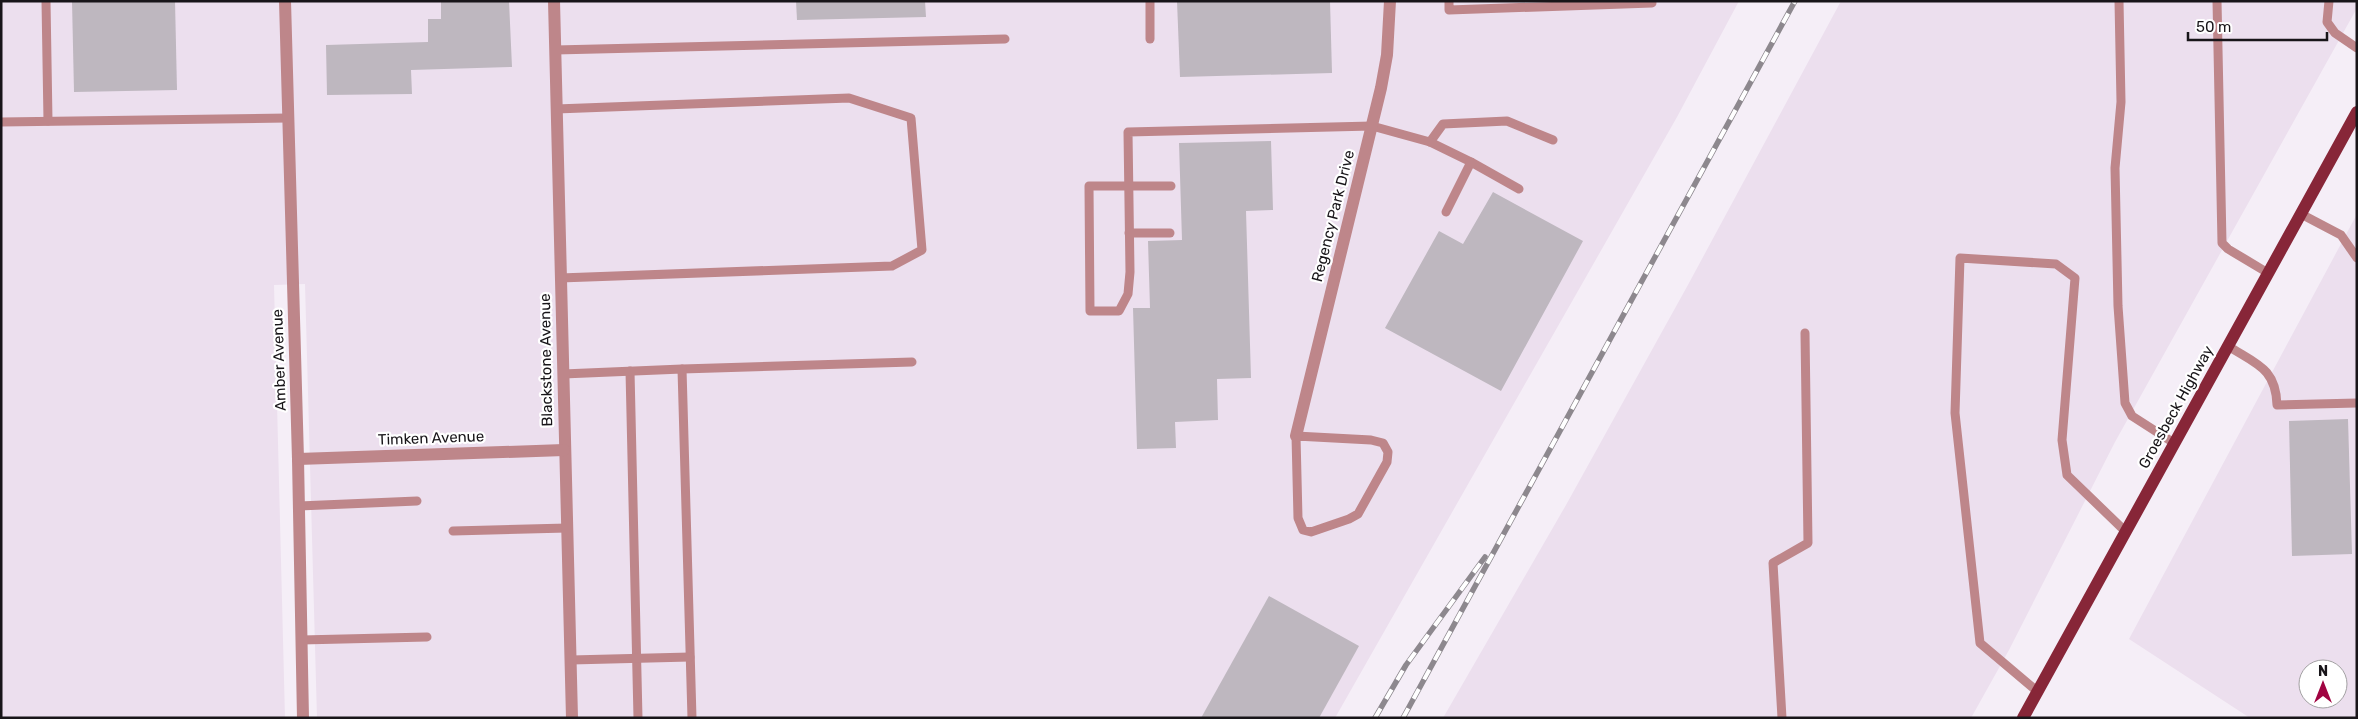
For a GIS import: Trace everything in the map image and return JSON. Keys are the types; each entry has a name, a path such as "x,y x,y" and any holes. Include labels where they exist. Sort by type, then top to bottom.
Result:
{"main road":[{"name":"Groesbeck Highway","path":"2023,718 2355,119"}],"street":[{"name":"Amber Avenue","path":"285,1 303,718"},
{"name":"Blackstone Avenue","path":"554,1 572,718"},
{"name":"Regency Park Drive","path":"1296,436 1372,126 1387,55 1390,1"},
{"name":"Timken Avenue","path":"298,460 564,450"}],"lane":[{"path":"46,1 48,121"},
{"path":"1150,1 1150,39"},
{"path":"1449,1 1449,10 1652,3 1652,1"},
{"path":"2119,1 2122,102 2115,168 2118,306 2125,404 2132,416 2174,444"},
{"path":"2218,1 2222,243 2228,249 2268,273"},
{"path":"2329,1 2327,22 2335,33 2357,48"},
{"path":"555,50 1005,39"},
{"path":"556,109 849,98 911,118 922,250 892,266 560,278"},
{"path":"1,122 288,118"},
{"path":"1430,142 1443,124 1507,121 1553,140"},
{"path":"1171,186 1129,186 1089,186 1090,311 1119,311 1128,294 1130,233 1129,186 1128,132 1372,126 1430,142 1471,162 1518,189"},
{"path":"1446,212 1471,162"},
{"path":"2301,214 2341,235 2357,258"},
{"path":"1130,233 1170,233"},
{"path":"2038,692 1980,643 1955,413 1960,258 2056,264 2075,278 2062,440 2068,475 2126,532"},
{"path":"1782,718 1773,563 1808,543 1805,333"},
{"path":"2228,346 2268,371 2277,390 2277,405 2357,403"},
{"path":"563,374 912,362"},
{"path":"682,369 692,718"},
{"path":"630,371 638,718"},
{"path":"1296,436 1371,440 1383,444 1388,452 1387,462 1358,514 1311,532 1303,530 1298,518 1296,436"},
{"path":"299,506 417,501"},
{"path":"453,531 567,528"},
{"path":"301,640 427,637"},
{"path":"571,660 690,657"}],"shaded area":[{"path":"1,1 1739,1 1677,117 1335,718 317,718 305,284 274,285 285,718 1,718"},
{"path":"1841,1 2357,1 2357,8 2115,442 2009,650 1971,718 1443,718 1566,505 1689,283"},
{"path":"2357,214 2357,718 2250,718 2129,639"}],"building":[{"path":"72,1 175,1 177,90 74,92"},
{"path":"509,1 512,67 411,70 412,94 327,95 326,45 428,42 428,19 441,19 441,2"},
{"path":"796,1 925,1 926,17 797,20"},
{"path":"1177,1 1330,1 1332,73 1180,77"},
{"path":"1271,141 1273,210 1246,211 1251,378 1217,379 1218,420 1175,422 1176,448 1137,449 1133,308 1150,308 1148,241 1182,240 1179,143"},
{"path":"1493,192 1583,241 1501,391 1385,328 1439,231 1463,244"},
{"path":"2348,419 2352,554 2292,556 2289,421"},
{"path":"1269,596 1359,646 1319,718 1201,718"}],"railway":[{"path":"1403,718 1795,1"},
{"path":"1375,718 1406,665 1485,557"}]}
